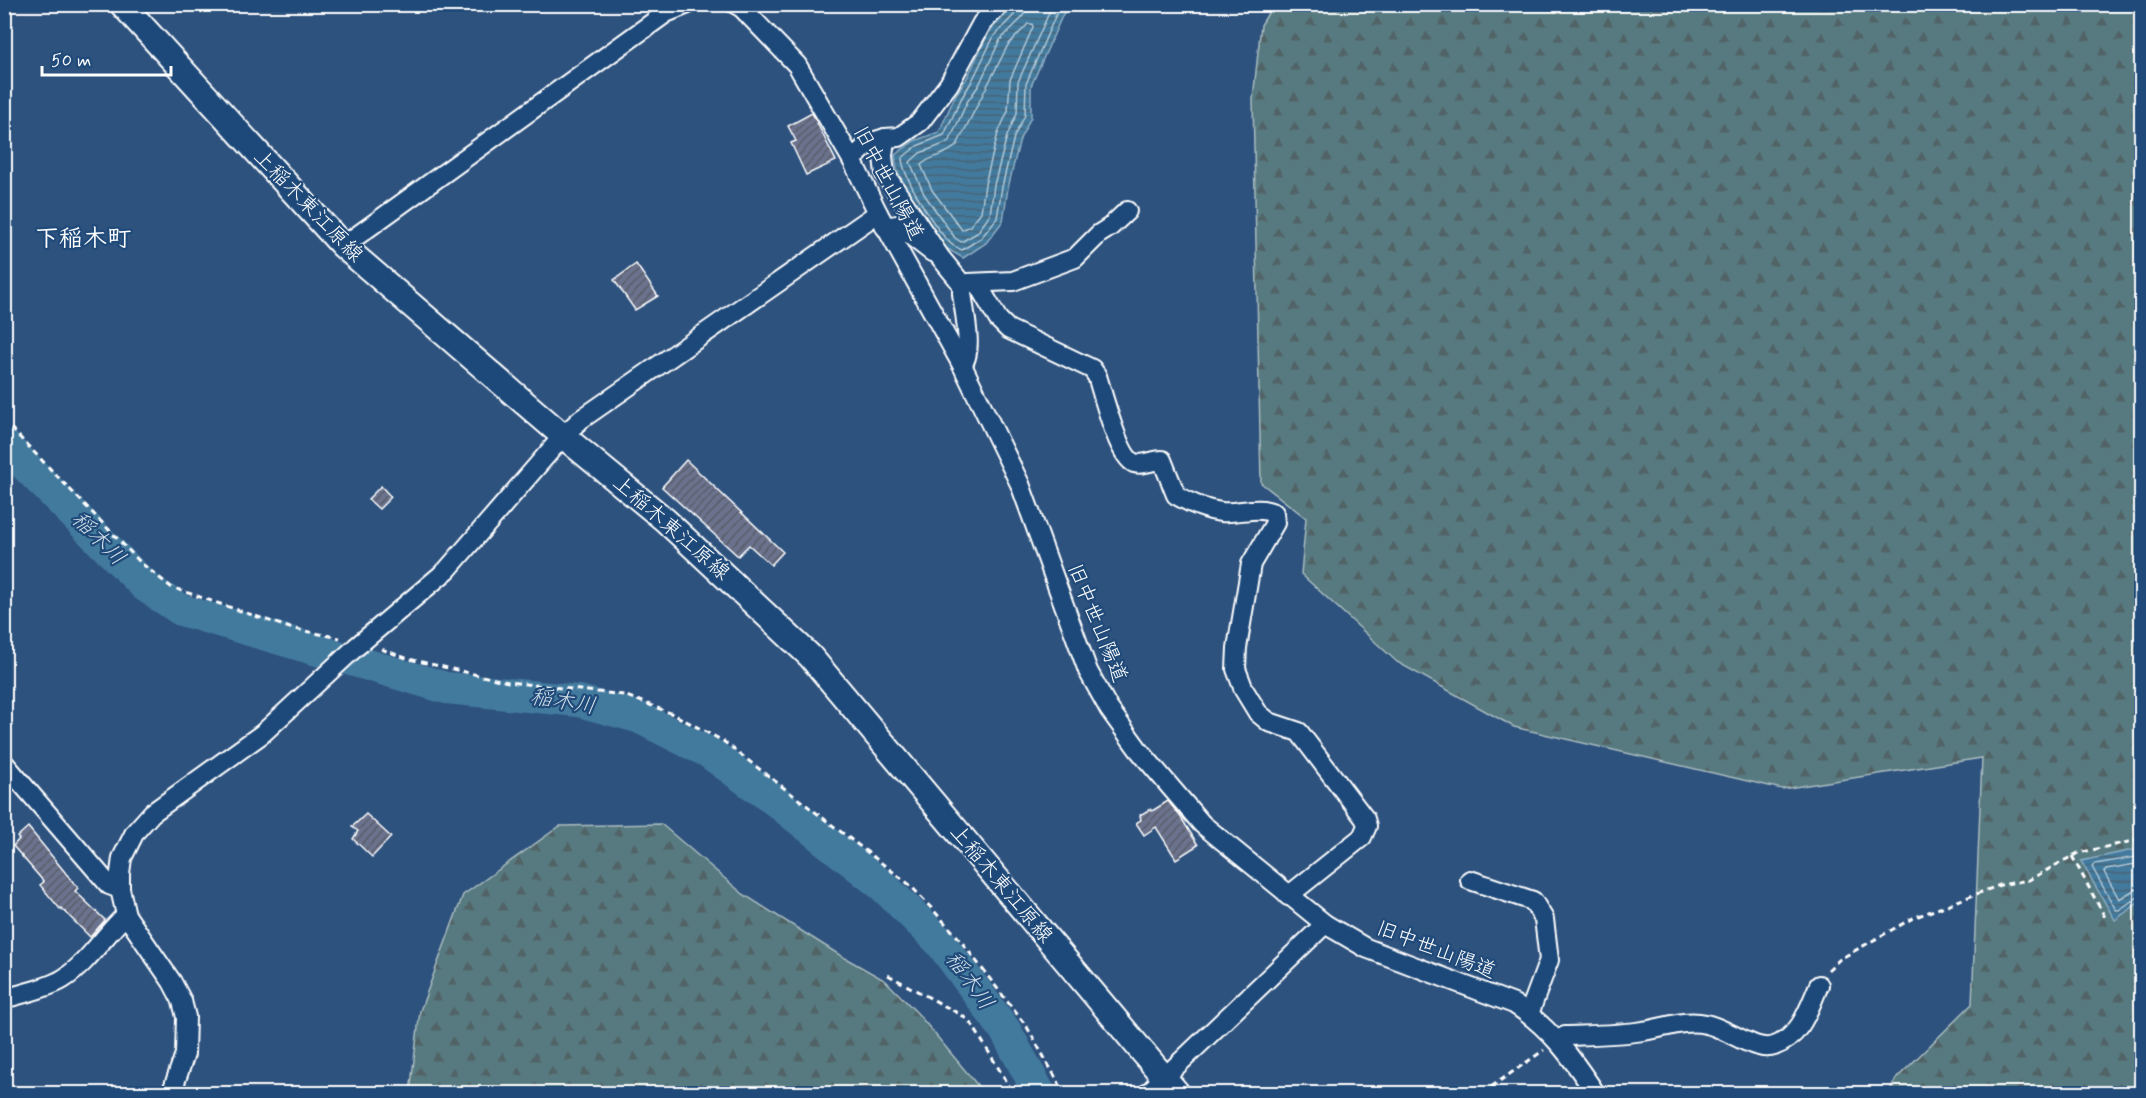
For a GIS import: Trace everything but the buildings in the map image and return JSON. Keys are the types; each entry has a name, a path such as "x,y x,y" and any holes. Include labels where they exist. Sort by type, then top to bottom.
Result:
{"main road":[{"name":"上稲木東江原線","path":"122,4 343,246 563,436 665,520 810,656 1164,1088"}],"street":[{"path":"343,246 666,13 688,4"},
{"name":"旧中世山陽道","path":"735,4 742,8 797,65 852,160 882,220 962,365 1020,484 1088,671 1109,709 1138,749 1202,824 1325,924 1366,948 1514,1004 1558,1040 1596,1094"},
{"path":"852,160 869,143 899,137 921,122 949,84 982,23 1000,4"},
{"path":"885,138 883,156 885,174 940,257"},
{"path":"970,283 1013,281 1075,258 1126,211"},
{"path":"171,1094 186,1054 186,1017 182,1000 172,982 126,915 120,889 120,873 122,858 135,832 152,813 261,735 359,645 447,570 563,436 580,420 882,220 897,225 940,257 970,283 1008,329 1092,369 1097,376 1124,453 1130,461 1137,464 1162,460 1176,495 1197,506 1222,512 1266,509 1274,513 1275,523 1251,564 1237,648 1236,669 1244,690 1258,713 1269,722 1299,732 1365,819 1367,826 1362,837 1288,896"},
{"path":"962,365 968,351 970,283"},
{"path":"4,763 109,885 120,889"},
{"path":"1470,880 1533,901 1544,919 1549,960 1529,1014"},
{"path":"4,999 51,985 63,979 79,966 126,915"},
{"path":"1164,1088 1325,924"},
{"path":"1558,1040 1565,1036 1641,1032 1691,1021 1722,1027 1763,1049 1773,1047 1794,1034 1804,1021 1819,985"}],"path":[{"path":"4,421 141,563 171,587 290,628 508,682 624,694 673,714 723,741 910,885 957,936 1027,1027 1065,1094"},
{"path":"4,474 9,470"},
{"path":"1819,985 1828,970 1840,959 1913,918 2000,885 2029,880 2072,856 2142,839"},
{"path":"2072,856 2106,919"},
{"path":"888,975 963,1016 973,1026 1014,1094"},
{"path":"1484,1094 1558,1040"}],"green space":[{"path":"1273,5 2141,5 2141,1093 1888,1093 1896,1079 1972,1004 1982,758 1782,789 1514,727 1397,662 1301,574 1306,518 1261,483 1253,99 1261,25"},
{"path":"661,824 743,894 838,954 886,981 919,1015 984,1093 410,1093 420,1011 463,895 560,826"}],"water":[{"path":"1015,5 1073,5 1063,14 1031,86 1031,117 1020,139 1008,188 1003,221 986,243 963,258 946,248 913,201 897,170 895,155 914,141 939,132 989,32"},
{"path":"2141,850 2141,901 2115,920 2081,861"}],"waterway":[{"name":"稲木川","path":"4,444 145,586 181,610 446,688 579,701 638,717 708,752 777,802 883,886 940,942 1005,1030 1040,1094"}],"district":[{"name":"下稲木町","path":"83,239"}]}
